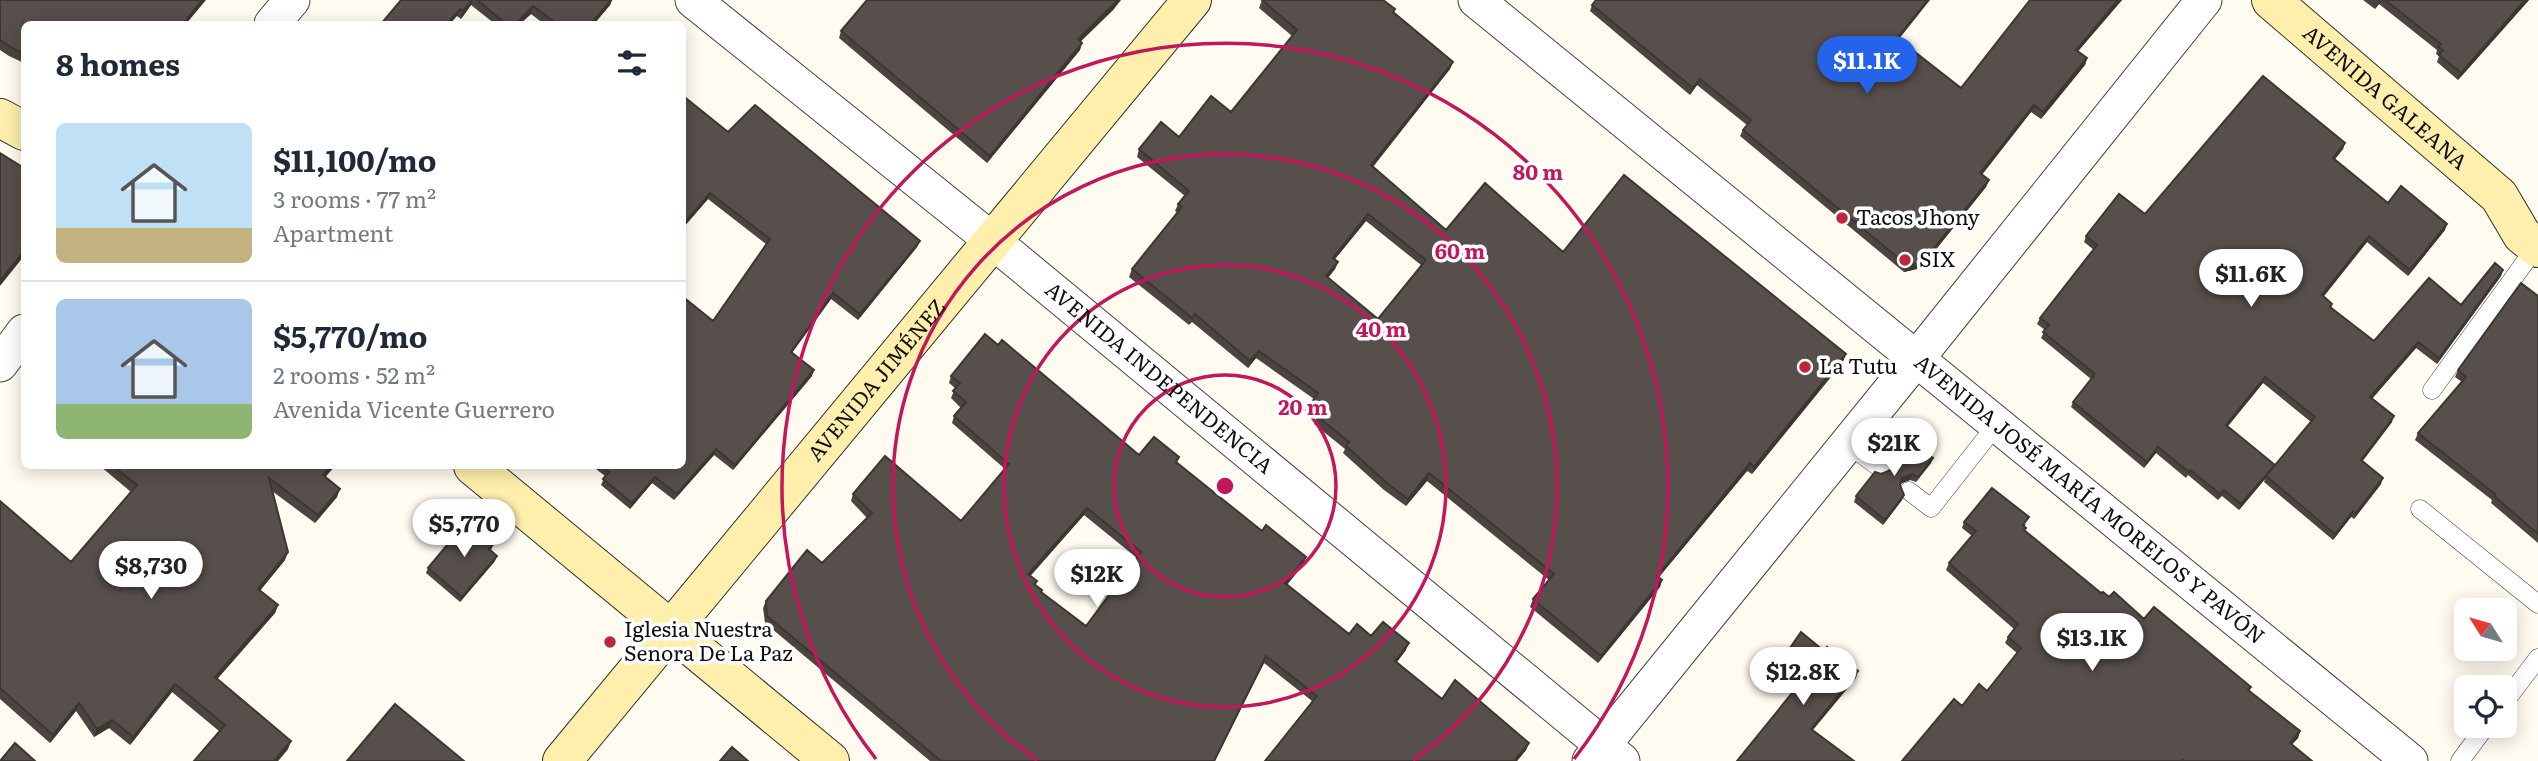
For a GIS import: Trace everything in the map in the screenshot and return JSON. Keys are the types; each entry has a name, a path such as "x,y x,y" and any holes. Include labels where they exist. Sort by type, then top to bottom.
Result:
{"street":[{"path":"274,21 292,0"},
{"name":"AVENIDA INDEPENDENCIA","path":"693,0 994,242 1605,756"},
{"name":"AVENIDA JIMÉNEZ","path":"562,761 1192,0"},
{"name":"AVENIDA JOSÉ MARÍA MORELOS Y PAVÓN","path":"1476,0 2410,761"},
{"path":"1605,756 1848,444 2204,0"},
{"name":"AVENIDA GALEANA","path":"2271,0 2499,196 2538,235"},
{"path":"0,118 21,129"},
{"path":"0,364 21,336"},
{"path":"477,469 830,761"}],"lane":[{"path":"2432,390 2538,235"},
{"path":"1909,491 1931,508 1997,424"},
{"path":"1848,444 1880,468"},
{"path":"2420,509 2538,604"},
{"path":"2517,686 2538,658"},
{"path":"2460,761 2477,738"}],"building":[{"path":"0,0 202,0 185,21 21,21 21,52 0,40"},
{"path":"401,0 472,0 450,21 384,21"},
{"path":"477,0 611,0 594,21 553,21 533,6 519,21 502,21"},
{"path":"867,0 1118,0 1078,39 1082,43 990,156 841,31"},
{"path":"1262,0 1383,0 1395,9 1393,12 1453,62 1371,165 1446,230 1485,183 1563,252 1624,175 1846,354 1754,467 1750,463 1657,576 1662,580 1601,656 1533,599 1554,574 1429,473 1408,499 1346,446 1349,442 1317,416 1322,410 1312,402 1318,393 1259,351 1250,361 1195,314 1192,318 1132,269 1182,207 1178,204 1189,191 1139,149 1161,122 1179,137 1211,96 1231,112 1297,30","holes":["1368,214 1426,260 1378,319 1326,276 1338,262 1333,258"]},
{"path":"1596,0 1928,0 1897,38 1961,88 2030,0 2118,0 2076,50 2087,58 2043,112 2034,105 1980,173 1989,180 1923,262 1907,265 1743,130 1751,120 1700,79 1693,88 1592,5"},
{"path":"2385,0 2525,0 2461,73 2439,55 2443,50 2438,47 2441,44"},
{"path":"2263,76 2345,143 2333,158 2388,203 2401,186 2447,224 2410,270 2369,236 2322,295 2332,304 2330,307 2374,341 2429,278 2461,305 2495,263 2503,270 2439,358 2418,342 2370,397 2394,416 2361,460 2383,478 2356,513 2353,511 2335,534 2266,476 2315,417 2265,377 2226,425 2275,465 2241,504 2224,490 2220,494 2158,447 2147,462 2073,402 2095,374 2043,332 2049,325 2040,318 2097,245 2086,236 2119,194 2145,214"},
{"path":"686,98 728,132 755,105 920,241 860,314 833,293 791,352 814,370 735,465 716,449 677,494 655,477 632,503 603,479 609,472 605,469 686,469 686,299 713,321 770,239 710,193 686,221"},
{"path":"0,153 21,166 21,255 0,281"},
{"path":"2521,283 2538,296 2538,534 2494,496 2495,494 2418,433 2466,377 2458,370"},
{"path":"985,334 998,345 1002,340 1139,455 1154,437 1179,457 1176,462 1262,531 1266,525 1306,557 1285,583 1349,634 1357,624 1371,636 1383,622 1409,643 1395,661 1442,699 1455,680 1529,743 1514,761 1265,761 1317,696 1266,656 1214,761 941,761 767,616 766,601 807,550 822,563 872,513 853,494 885,456 961,521 1009,464 954,416 966,402 953,391 960,383 951,376","holes":["1087,508 1141,552 1086,626 1041,592 1034,584 1037,581 1028,574"]},
{"path":"1904,435 1933,458 1918,477 1912,474 1902,478 1900,485 1904,495 1885,520 1856,496 1875,472 1881,474 1891,470 1893,463 1889,454"},
{"path":"117,469 328,469 323,475 340,489 318,515 269,478 288,552 258,589 278,605 215,677 291,741 274,761 194,761 225,725 175,684 133,737 112,720 97,729 79,703 53,735 0,688 0,501 71,562 137,485"},
{"path":"1992,488 2029,517 2023,525 2026,528 2024,530 2101,593 2109,597 2114,592 2144,619 2154,607 2251,687 2248,690 2300,731 2290,743 2312,761 1902,761 1954,699 1962,706 1979,684 1987,691 2021,648 2008,637 2018,624 1949,563 1976,531 1964,522"},
{"path":"468,520 494,543 489,549 497,556 462,597 428,568"},
{"path":"1801,632 1824,651 1827,647 1858,671 1811,729 1854,761 1737,761 1797,687 1775,670"},
{"path":"395,704 464,761 347,761"},
{"path":"15,743 35,761 0,761"},
{"path":"732,747 748,761 720,761"}],"place":[{"name":"Tacos Jhony","path":"1842,218"},
{"name":"SIX","path":"1905,260"},
{"name":"La Tutu","path":"1805,367"},
{"name":"Iglesia Nuestra Senora De La Paz","path":"610,642"}]}
